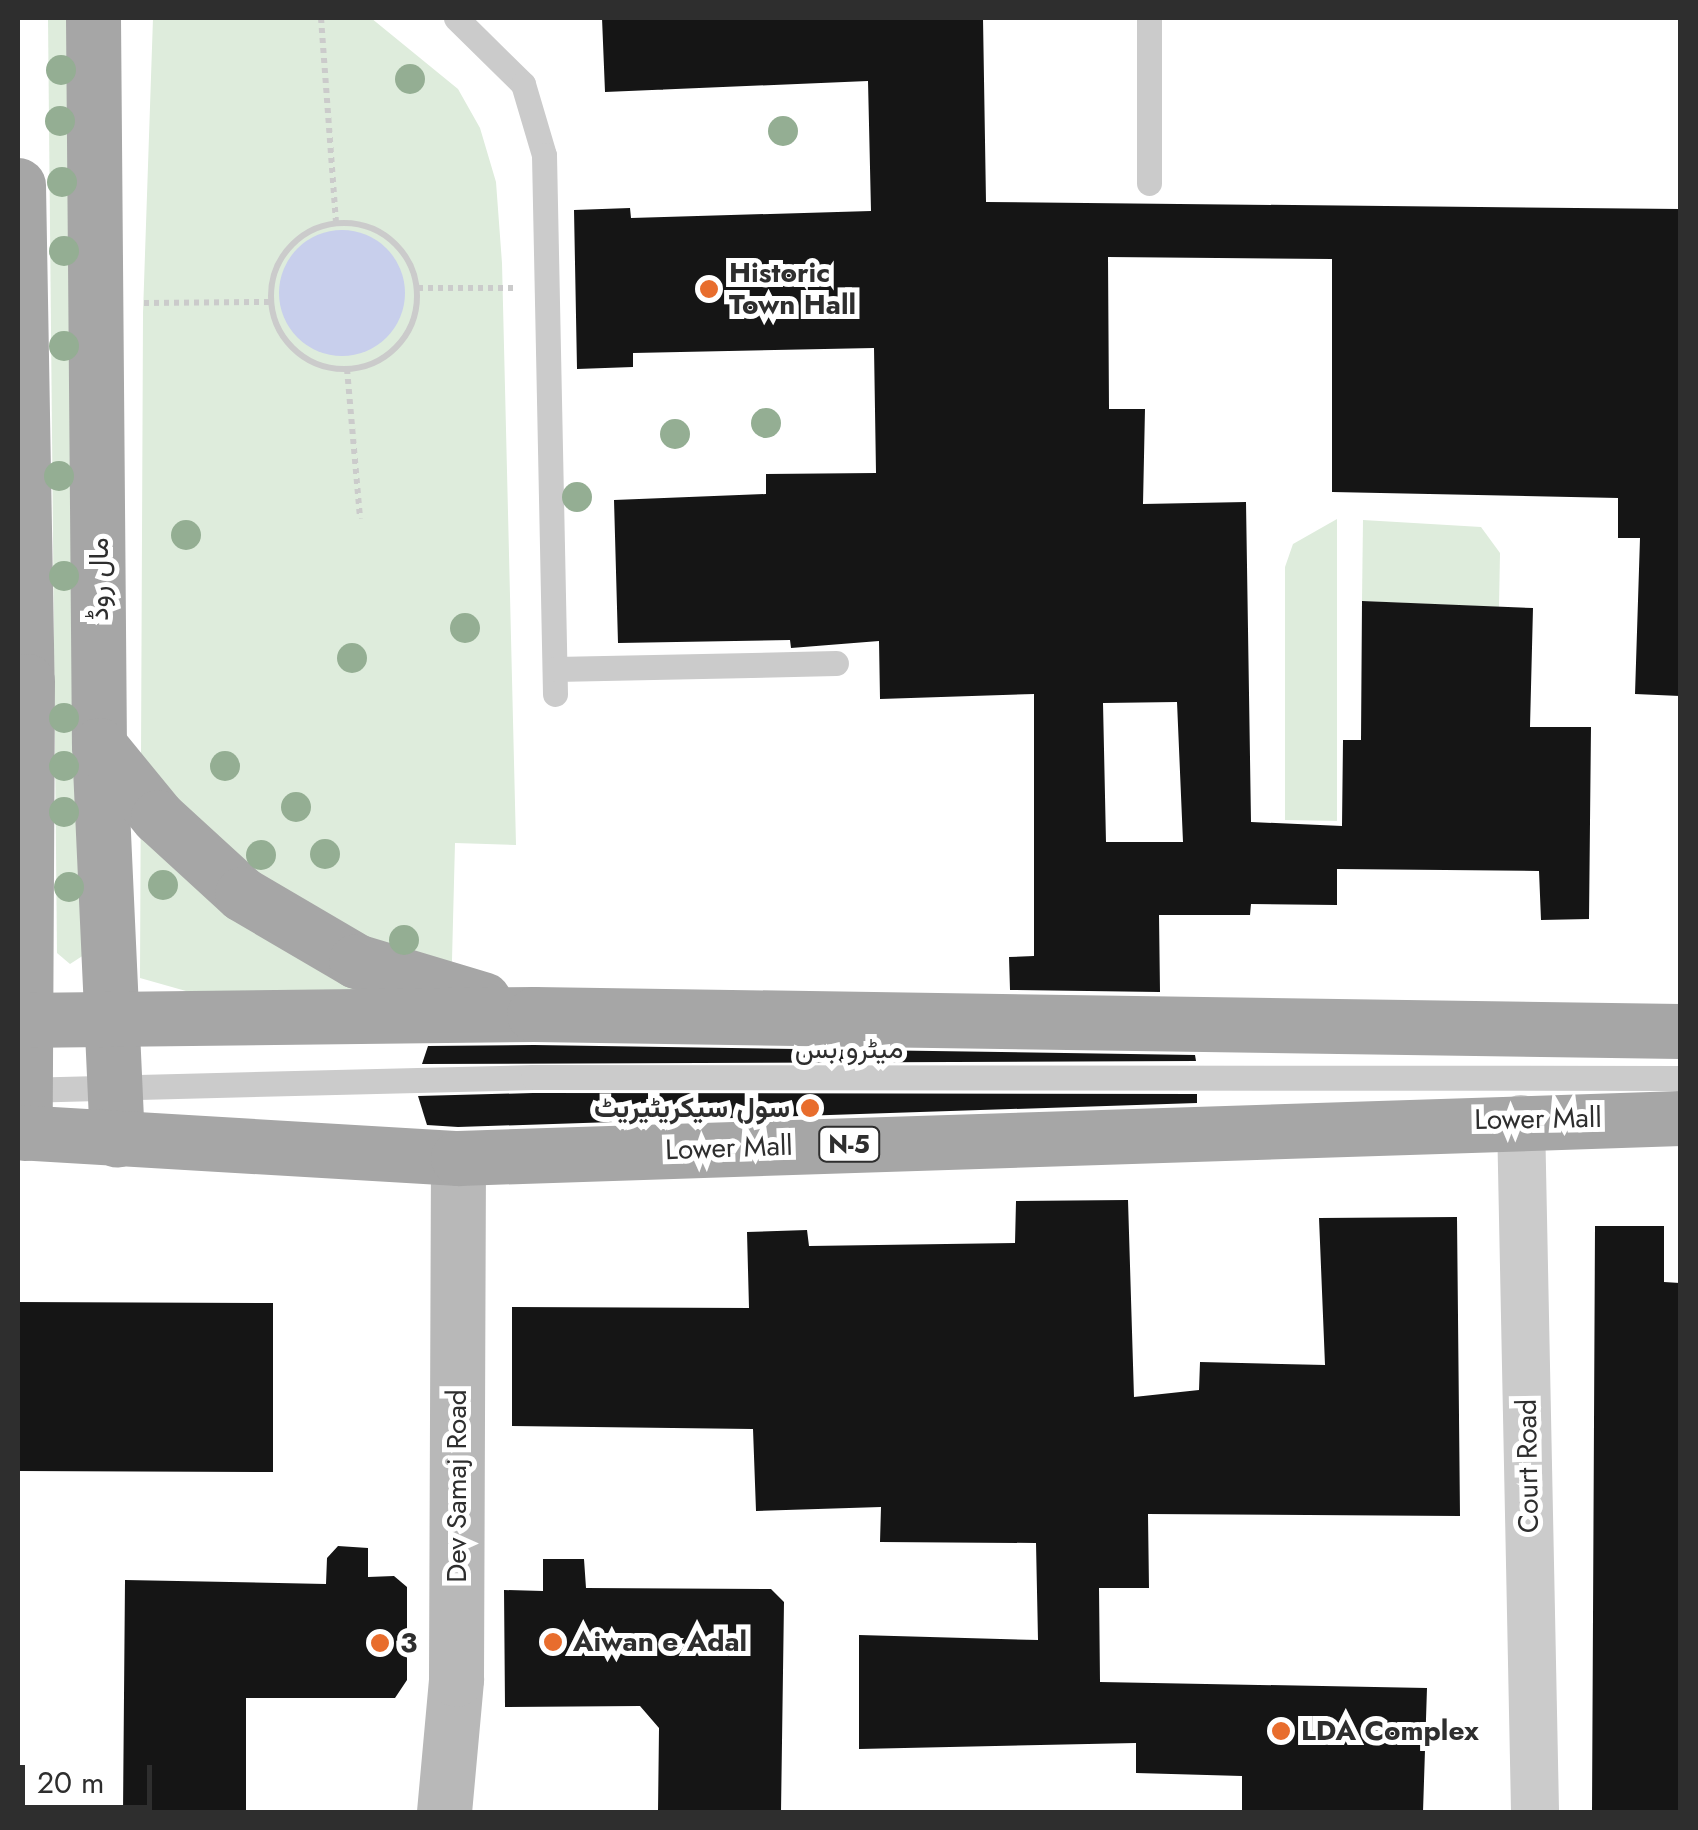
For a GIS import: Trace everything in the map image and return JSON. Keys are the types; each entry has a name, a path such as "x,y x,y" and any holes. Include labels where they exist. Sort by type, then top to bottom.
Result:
{"main road":[{"name":"مال روڈ","path":"93,18 99,744 118,1140"},
{"path":"18,185 20,1118"},
{"path":"99,744 158,816 242,894 356,961 534,1014"},
{"path":"22,1020 534,1014 1680,1031"},
{"name":"Lower Mall","path":"20,1118 118,1140 458,1158 1521,1119 1680,1118"},
{"name":"Dev Samaj Road","path":"444,1812 456,1680 458,1158"}],"street":[{"name":"Court Road","path":"1521,1119 1535,1812"}],"lane":[{"path":"456,18 523,84 537,116 549,288 555,681 836,663"},
{"path":"1149,18 1149,182"},
{"name":"میٹرو بس","path":"20,1118 533,1077 1680,1078"}],"path":[{"path":"321,18 336,222"},
{"path":"336,222 381,232 412,266 418,288 417,309 400,344 367,366 348,370 304,358 288,343 271,302 280,258 295,240 336,222"},
{"path":"418,288 549,288"},
{"path":"98,304 271,302"},
{"path":"348,370 360,518"}],"green space":[{"path":"48,18 71,18 84,955 70,964 57,953"},
{"path":"153,18 371,18 458,89 480,128 496,182 502,263 516,845 455,843 451,999 193,993 140,978 143,313"},
{"path":"1337,519 1337,821 1285,820 1285,567 1293,544"},
{"path":"1363,520 1481,527 1500,553 1499,607 1362,601"}],"water":[{"path":"342,230 366,235 387,248 400,269 405,293 400,317 387,338 366,351 342,356 318,351 297,338 284,317 279,293 284,269 297,248 318,235"}],"building":[{"path":"602,18 983,18 986,202 1680,209 1680,696 1635,694 1640,538 1618,538 1618,498 1332,492 1332,259 1108,257 1109,409 1145,409 1143,504 1246,502 1251,822 1342,826 1343,740 1361,740 1362,601 1533,608 1530,727 1591,727 1589,919 1541,920 1539,871 1337,869 1337,905 1251,904 1250,915 1159,915 1160,992 1010,990 1009,957 1034,956 1034,694 880,699 879,641 791,648 790,640 618,643 614,500 766,494 766,474 876,473 874,348 633,353 633,367 577,369 574,210 630,208 631,218 871,211 868,81 605,92","holes":["1177,702 1183,842 1106,842 1103,703"]},
{"path":"428,1046 1195,1055 1196,1061 422,1064"},
{"path":"1197,1094 1197,1103 458,1127 427,1125 418,1096"},
{"path":"1128,1200 1134,1397 1199,1390 1200,1362 1325,1365 1319,1218 1457,1217 1460,1516 1148,1514 1149,1588 1099,1588 1100,1682 1427,1688 1423,1812 1242,1812 1242,1776 1136,1773 1136,1743 859,1749 859,1635 1038,1640 1036,1543 880,1542 881,1507 756,1511 753,1429 512,1426 512,1307 749,1308 747,1232 807,1230 809,1246 1015,1243 1016,1201"},
{"path":"1595,1226 1664,1226 1664,1282 1680,1283 1680,1812 1592,1812"},
{"path":"18,1302 273,1303 273,1472 18,1471"},
{"path":"338,1546 368,1548 368,1577 394,1576 407,1587 407,1680 395,1698 246,1698 246,1812 123,1812 125,1580 326,1584 327,1558"},
{"path":"543,1559 584,1559 586,1588 771,1589 784,1602 781,1812 658,1812 659,1728 640,1706 505,1707 504,1590 543,1591"}],"place":[{"name":"Historic Town Hall","path":"709,289"},
{"name":"سول سیکریٹیریٹ","path":"810,1108"},
{"name":"Aiwan e Adal","path":"553,1642"},
{"name":"3","path":"380,1643"},
{"name":"LDA Complex","path":"1281,1731"}]}
